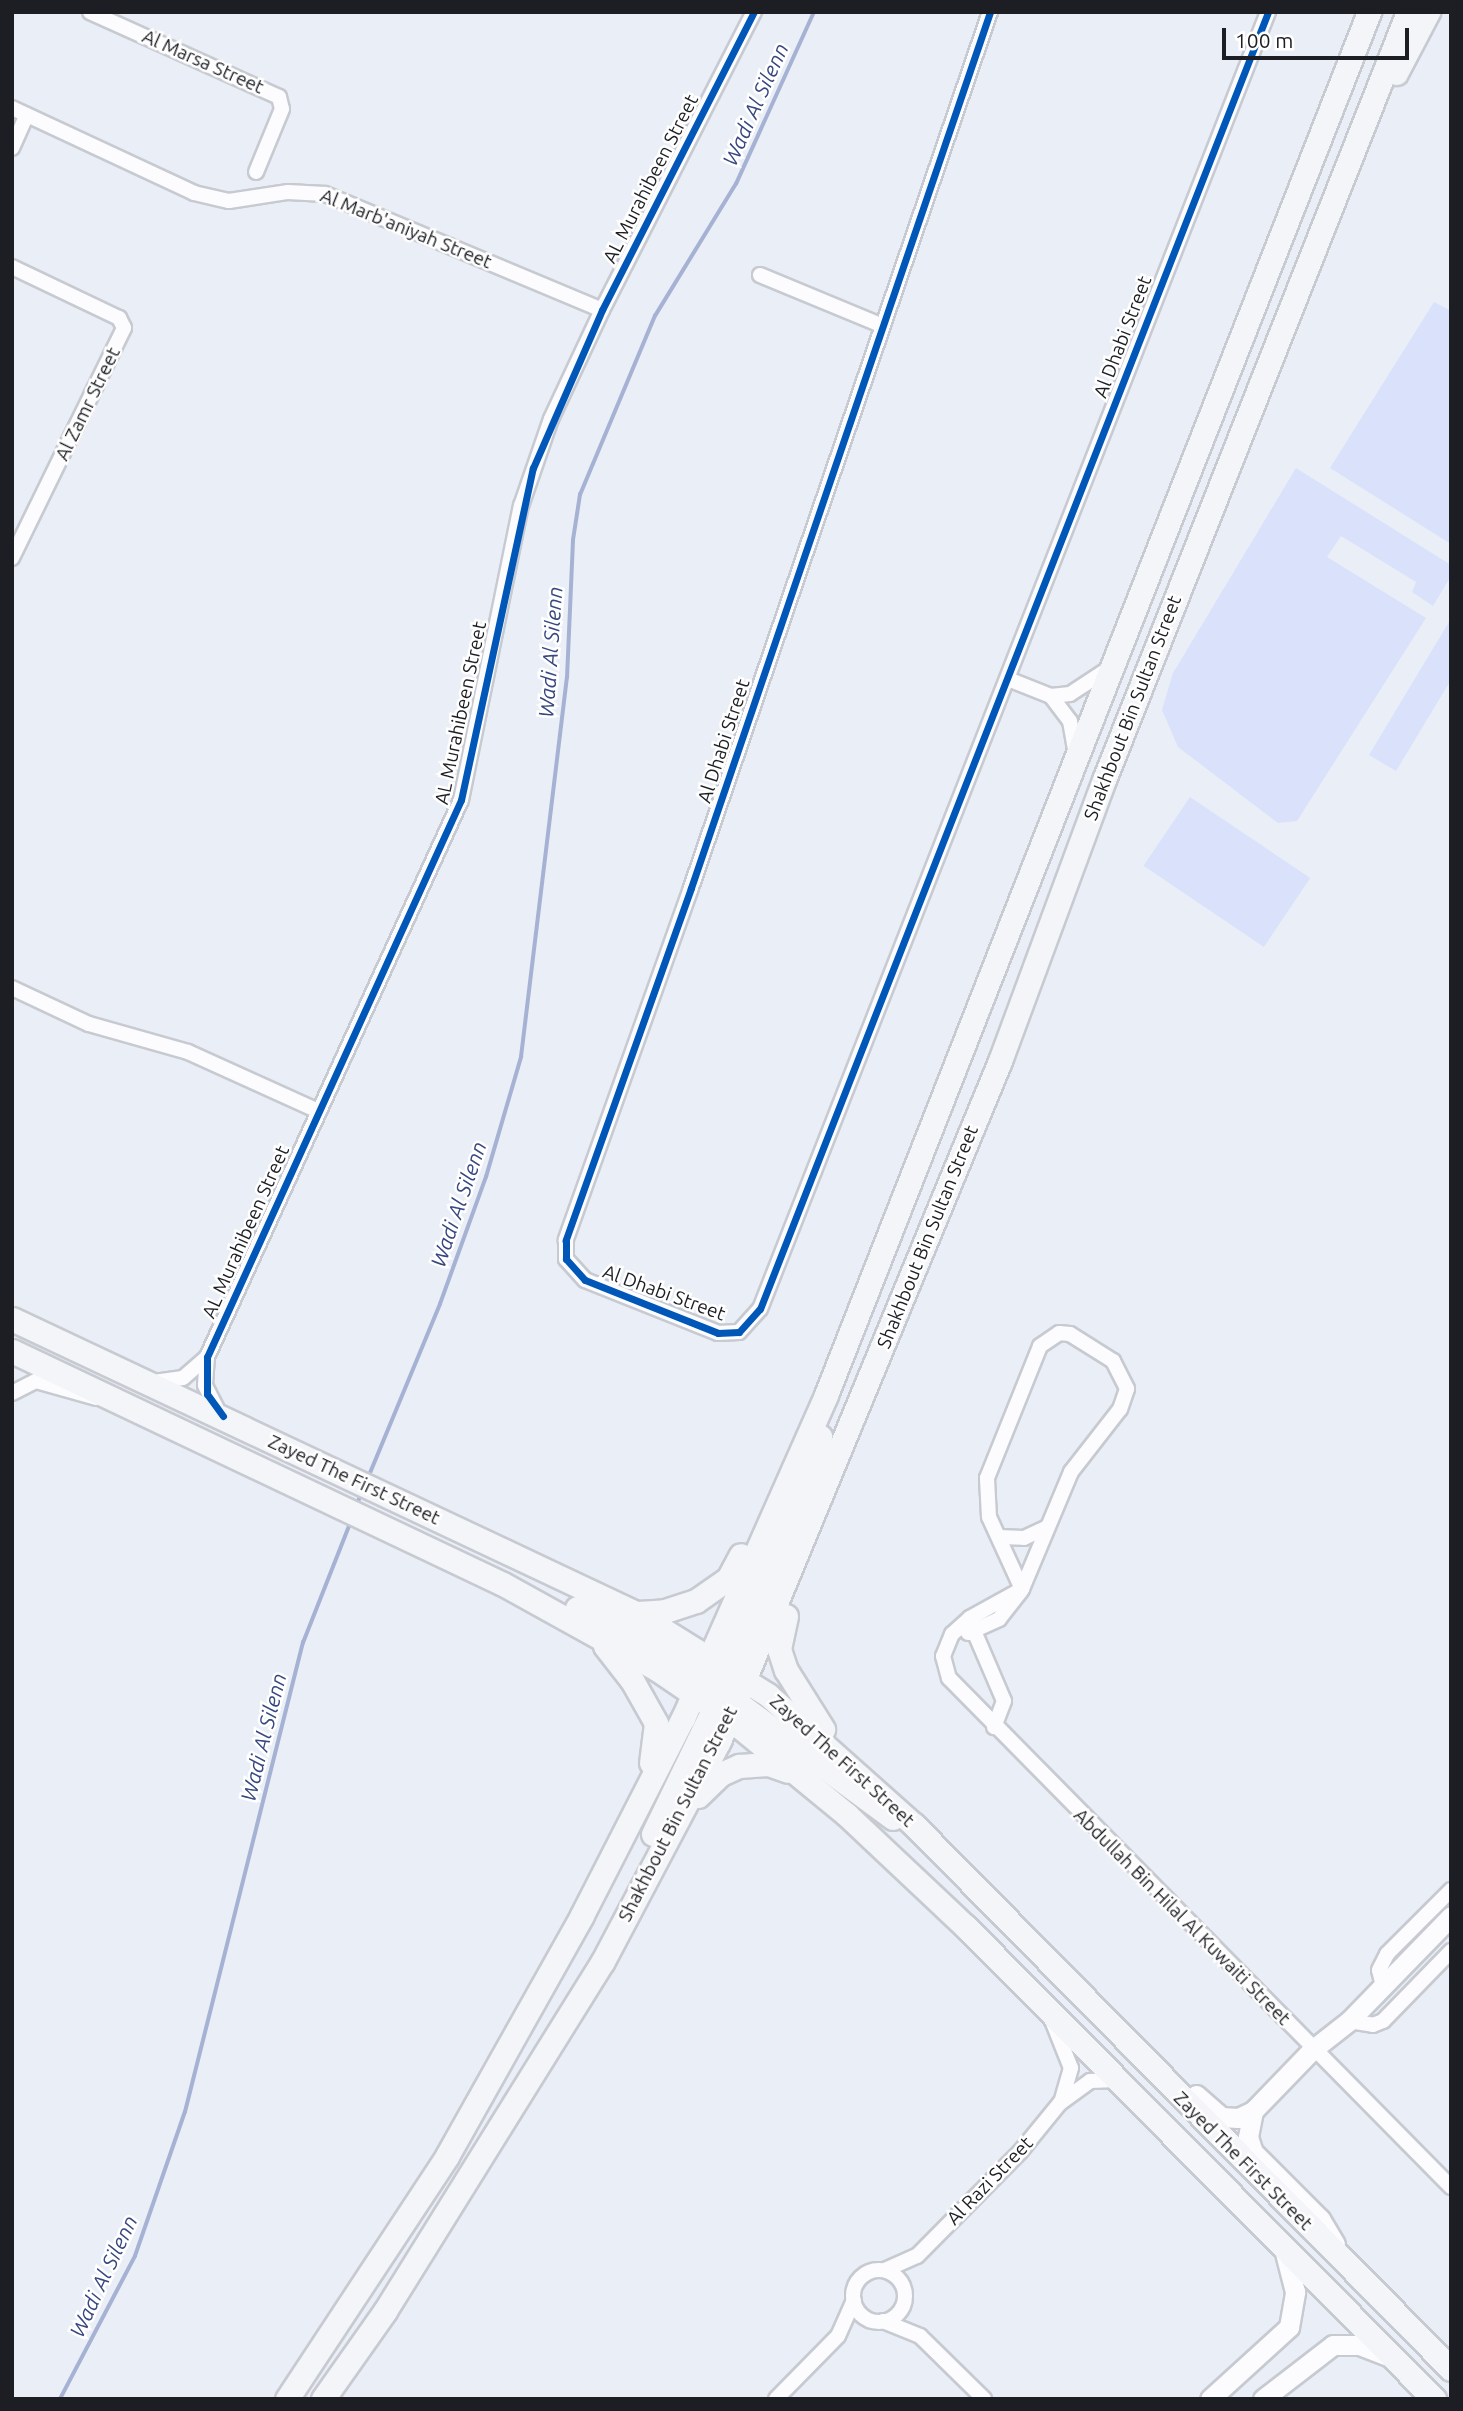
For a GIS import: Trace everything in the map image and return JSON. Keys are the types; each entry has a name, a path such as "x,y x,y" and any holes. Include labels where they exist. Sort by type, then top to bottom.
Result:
{"main road":[{"name":"Shakhbout Bin Sultan Street","path":"323,2399 385,2311 603,1961 679,1816 720,1687 826,1395 982,1007 1076,753 1369,12"},
{"path":"1387,67 1383,41 1392,12"},
{"name":"Shakhbout Bin Sultan Street","path":"288,2399 447,2156 640,1804 720,1687 804,1545 1000,1061 1104,779 1408,12"},
{"path":"1372,102 1401,66 1428,12"},
{"name":"Zayed The First Street","path":"12,1319 636,1612 720,1687 802,1777 1042,2003 1434,2399"},
{"name":"Zayed The First Street","path":"12,1351 426,1546 593,1633 720,1687 850,1765 914,1825 1114,2031 1451,2369"},
{"path":"636,1612 681,1608 728,1579 794,1442 826,1395"},
{"path":"804,1545 802,1572 779,1634 779,1649 805,1704 850,1765"},
{"path":"503,1584 548,1595 720,1687 870,1805 914,1825"},
{"path":"593,1633 633,1682 656,1723 657,1738 640,1804"},
{"path":"603,1961 636,1871 720,1687"},
{"path":"679,1816 731,1769 768,1764 802,1777"}],"street":[{"name":"Al Marsa Street","path":"90,12 279,97 282,109 256,172"},
{"name":"AL Murahibeen Street","path":"223,1416 205,1385 207,1357 461,800 521,506 551,419 602,310 754,12"},
{"name":"Al Dhabi Street","path":"990,12 691,888 566,1240 566,1259 577,1275 718,1332 739,1332 756,1319 1268,12"},
{"name":"Al Marb'aniyah Street","path":"12,108 205,197 229,201 306,191 343,200 602,310"},
{"path":"12,148 27,115"},
{"name":"Al Zamr Street","path":"12,267 119,318 124,328 12,558"},
{"path":"760,275 881,325"},
{"path":"1051,696 1085,688 1110,667"},
{"path":"1008,679 1051,696 1070,721 1076,753"},
{"path":"12,988 89,1024 188,1052 318,1111"},
{"path":"952,1634 974,1631 999,1619 1023,1589 1071,1472 1120,1409 1127,1389 1113,1362 1070,1334 1048,1338 1040,1346 991,1465 987,1504 1023,1589"},
{"name":"AL Murahibeen Street","path":"146,1381 183,1378 207,1357"},
{"path":"12,1394 36,1381 85,1396 110,1398"},
{"path":"999,1537 1024,1538 1048,1527"},
{"path":"952,1634 982,1610 1023,1589"},
{"path":"974,1631 1004,1701 994,1727"},
{"name":"Abdullah Bin Hilal Al Kuwaiti Street","path":"952,1634 943,1656 949,1678 1312,2050 1451,2187"},
{"path":"1383,1986 1379,1970 1387,1954 1451,1890"},
{"path":"1114,2031 1149,2048 1213,2113 1229,2118 1253,2111 1312,2050 1349,2021 1451,1916"},
{"path":"1349,2021 1373,2025 1383,2021 1451,1951"},
{"name":"Al Razi Street","path":"1042,2003 1070,2068 1060,2103"},
{"name":"Al Razi Street","path":"885,2270 917,2256 1020,2152 1060,2103 1090,2081 1119,2081"},
{"path":"1253,2111 1248,2137 1253,2152 1320,2219 1340,2258"},
{"path":"1210,2399 1289,2327 1295,2292 1282,2245"},
{"name":"Al Razi Street","path":"904,2295 917,2256"},
{"path":"776,2399 838,2336 861,2277 885,2270 897,2277 920,2336"},
{"path":"838,2336 897,2314 904,2295"},
{"path":"854,2300 864,2316 920,2336 984,2399"},
{"path":"1263,2399 1333,2346 1359,2345 1395,2359"}],"shaded area":[{"path":"1434,302 1451,311 1451,544 1330,468"},
{"path":"1296,468 1451,565 1451,576 1433,606 1412,592 1416,582 1341,536 1327,557 1426,618 1297,821 1278,823 1178,747 1162,710 1173,673"},
{"path":"1449,622 1451,680 1396,771 1369,755"},
{"path":"1190,797 1310,878 1264,947 1144,866"}],"waterway":[{"name":"Wadi Al Silenn","path":"368,1478 440,1304 486,1177 521,1057 567,678 573,540 580,495 655,316 736,184 814,12"},
{"name":"Wadi Al Silenn","path":"356,1507 362,1491"},
{"name":"Wadi Al Silenn","path":"60,2399 135,2256 185,2112 303,1643 351,1521"}],"cycle path":[{"path":"223,1416 207,1394 207,1357 461,800 533,468 602,310 754,12"},
{"path":"990,12 691,888 566,1240 566,1259 585,1280 718,1333 739,1332 760,1309 1268,12"}]}
